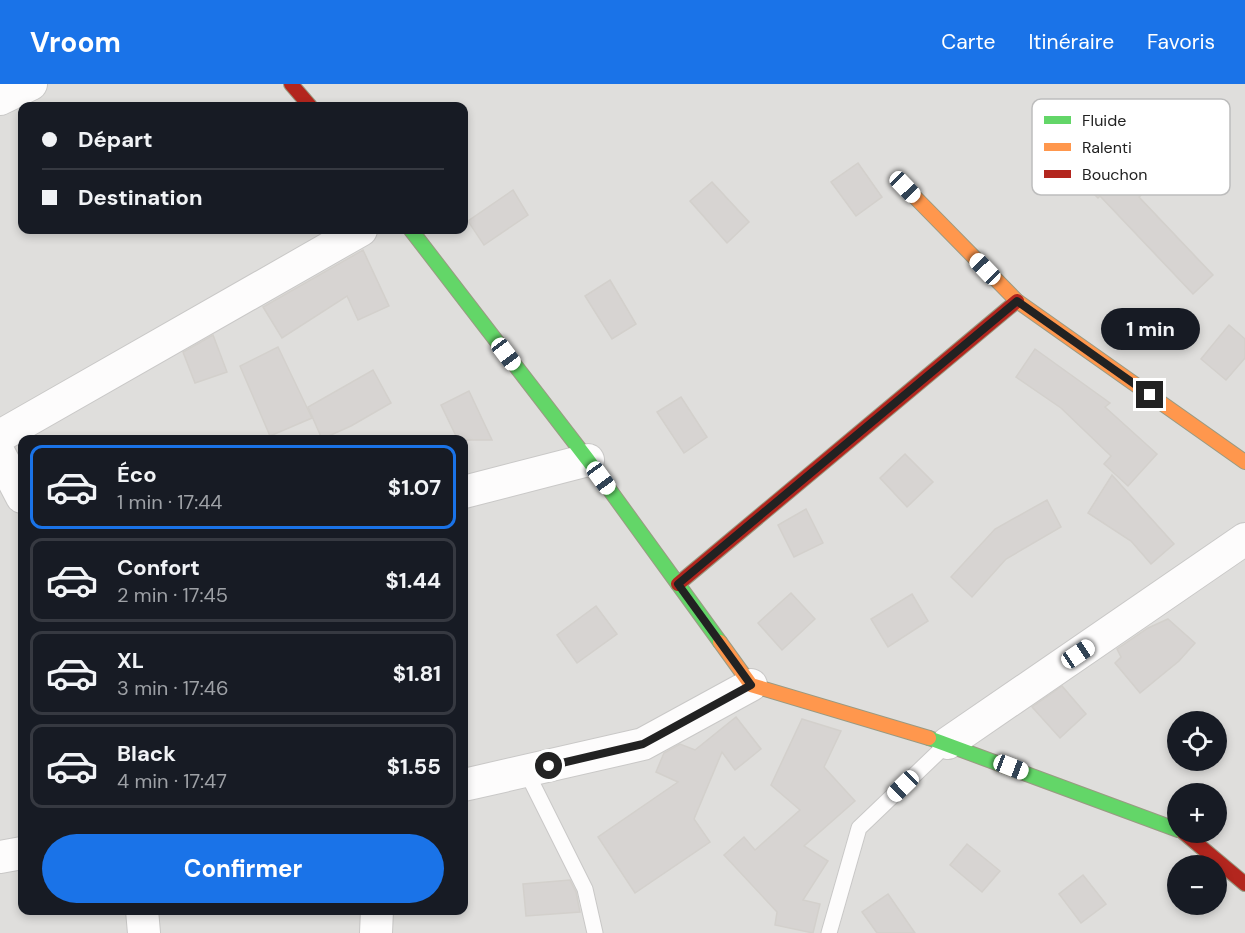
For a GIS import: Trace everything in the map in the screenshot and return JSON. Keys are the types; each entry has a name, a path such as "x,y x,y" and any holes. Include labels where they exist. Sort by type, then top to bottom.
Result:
{"street":[{"path":"0,99 31,84"},
{"path":"905,187 1017,301 1245,462"},
{"path":"0,436 354,234"},
{"path":"414,234 588,460 751,685 948,743 1167,826"},
{"path":"678,584 1017,301"},
{"path":"0,455 18,489"},
{"path":"468,491 588,460"},
{"path":"948,743 1245,539"},
{"path":"468,785 643,744 751,685"},
{"path":"1195,843 1245,884"},
{"path":"0,857 18,854"},
{"path":"142,915 144,933"},
{"path":"376,933 377,915"}],"lane":[{"path":"829,933 859,828 948,743"},
{"path":"526,771 585,889 595,933"}],"shaded area":[{"path":"0,84 1245,84 1245,933 0,933"}],"building":[{"path":"858,163 882,197 856,216 831,182"},
{"path":"712,182 749,222 727,243 690,201"},
{"path":"513,190 528,215 484,245 468,221"},
{"path":"1095,195 1141,195 1139,197 1213,275 1193,294 1100,196 1098,198"},
{"path":"363,250 389,306 358,320 347,296 282,338 263,307"},
{"path":"610,280 636,324 612,339 585,296"},
{"path":"1229,325 1245,339 1245,358 1226,380 1201,359"},
{"path":"213,335 227,372 195,383 183,352"},
{"path":"278,347 312,418 270,435 240,366"},
{"path":"1035,349 1110,403 1105,407 1157,454 1128,486 1104,464 1111,456 1061,408 1016,377"},
{"path":"373,370 391,403 331,435 320,435 308,407"},
{"path":"469,391 492,440 468,440 468,435 456,435 441,405"},
{"path":"681,397 707,437 684,453 657,412"},
{"path":"905,454 933,482 907,507 880,478"},
{"path":"1112,475 1174,544 1151,564 1131,541 1088,513"},
{"path":"1047,500 1061,527 1006,559 972,597 951,577 995,529"},
{"path":"806,509 823,543 794,557 778,525"},
{"path":"791,593 815,619 782,650 758,623"},
{"path":"912,594 928,621 888,647 871,619"},
{"path":"596,606 617,634 577,663 557,635"},
{"path":"1168,619 1195,643 1179,661 1140,693 1115,663 1121,657 1117,649 1148,628"},
{"path":"1062,686 1086,714 1060,738 1032,707"},
{"path":"736,717 761,749 735,770 722,752 694,819 710,842 635,893 598,837 678,782 656,772 664,753 680,744 695,750"},
{"path":"802,719 841,731 824,767 855,801 804,846 828,861 803,900 820,904 813,933 775,925 777,912 724,855 744,837 755,850 800,810 771,785"},
{"path":"967,844 1000,871 982,892 950,865"},
{"path":"1083,875 1106,904 1081,923 1059,894"},
{"path":"570,880 576,892 580,912 526,916 523,884"},
{"path":"888,894 915,933 877,933 862,912"}],"traffic: fast":[{"path":"414,234 588,460 720,642"},
{"path":"929,738 1167,826"}],"traffic: slow":[{"path":"905,187 1017,301 1245,462"},
{"path":"720,642 751,685 929,738"}],"traffic: jam":[{"path":"291,84 307,102"},
{"path":"678,584 1017,301"},
{"path":"1196,843 1245,884"}],"route":[{"path":"549,766 643,744 751,685 678,584 1017,301 1150,395"}]}
